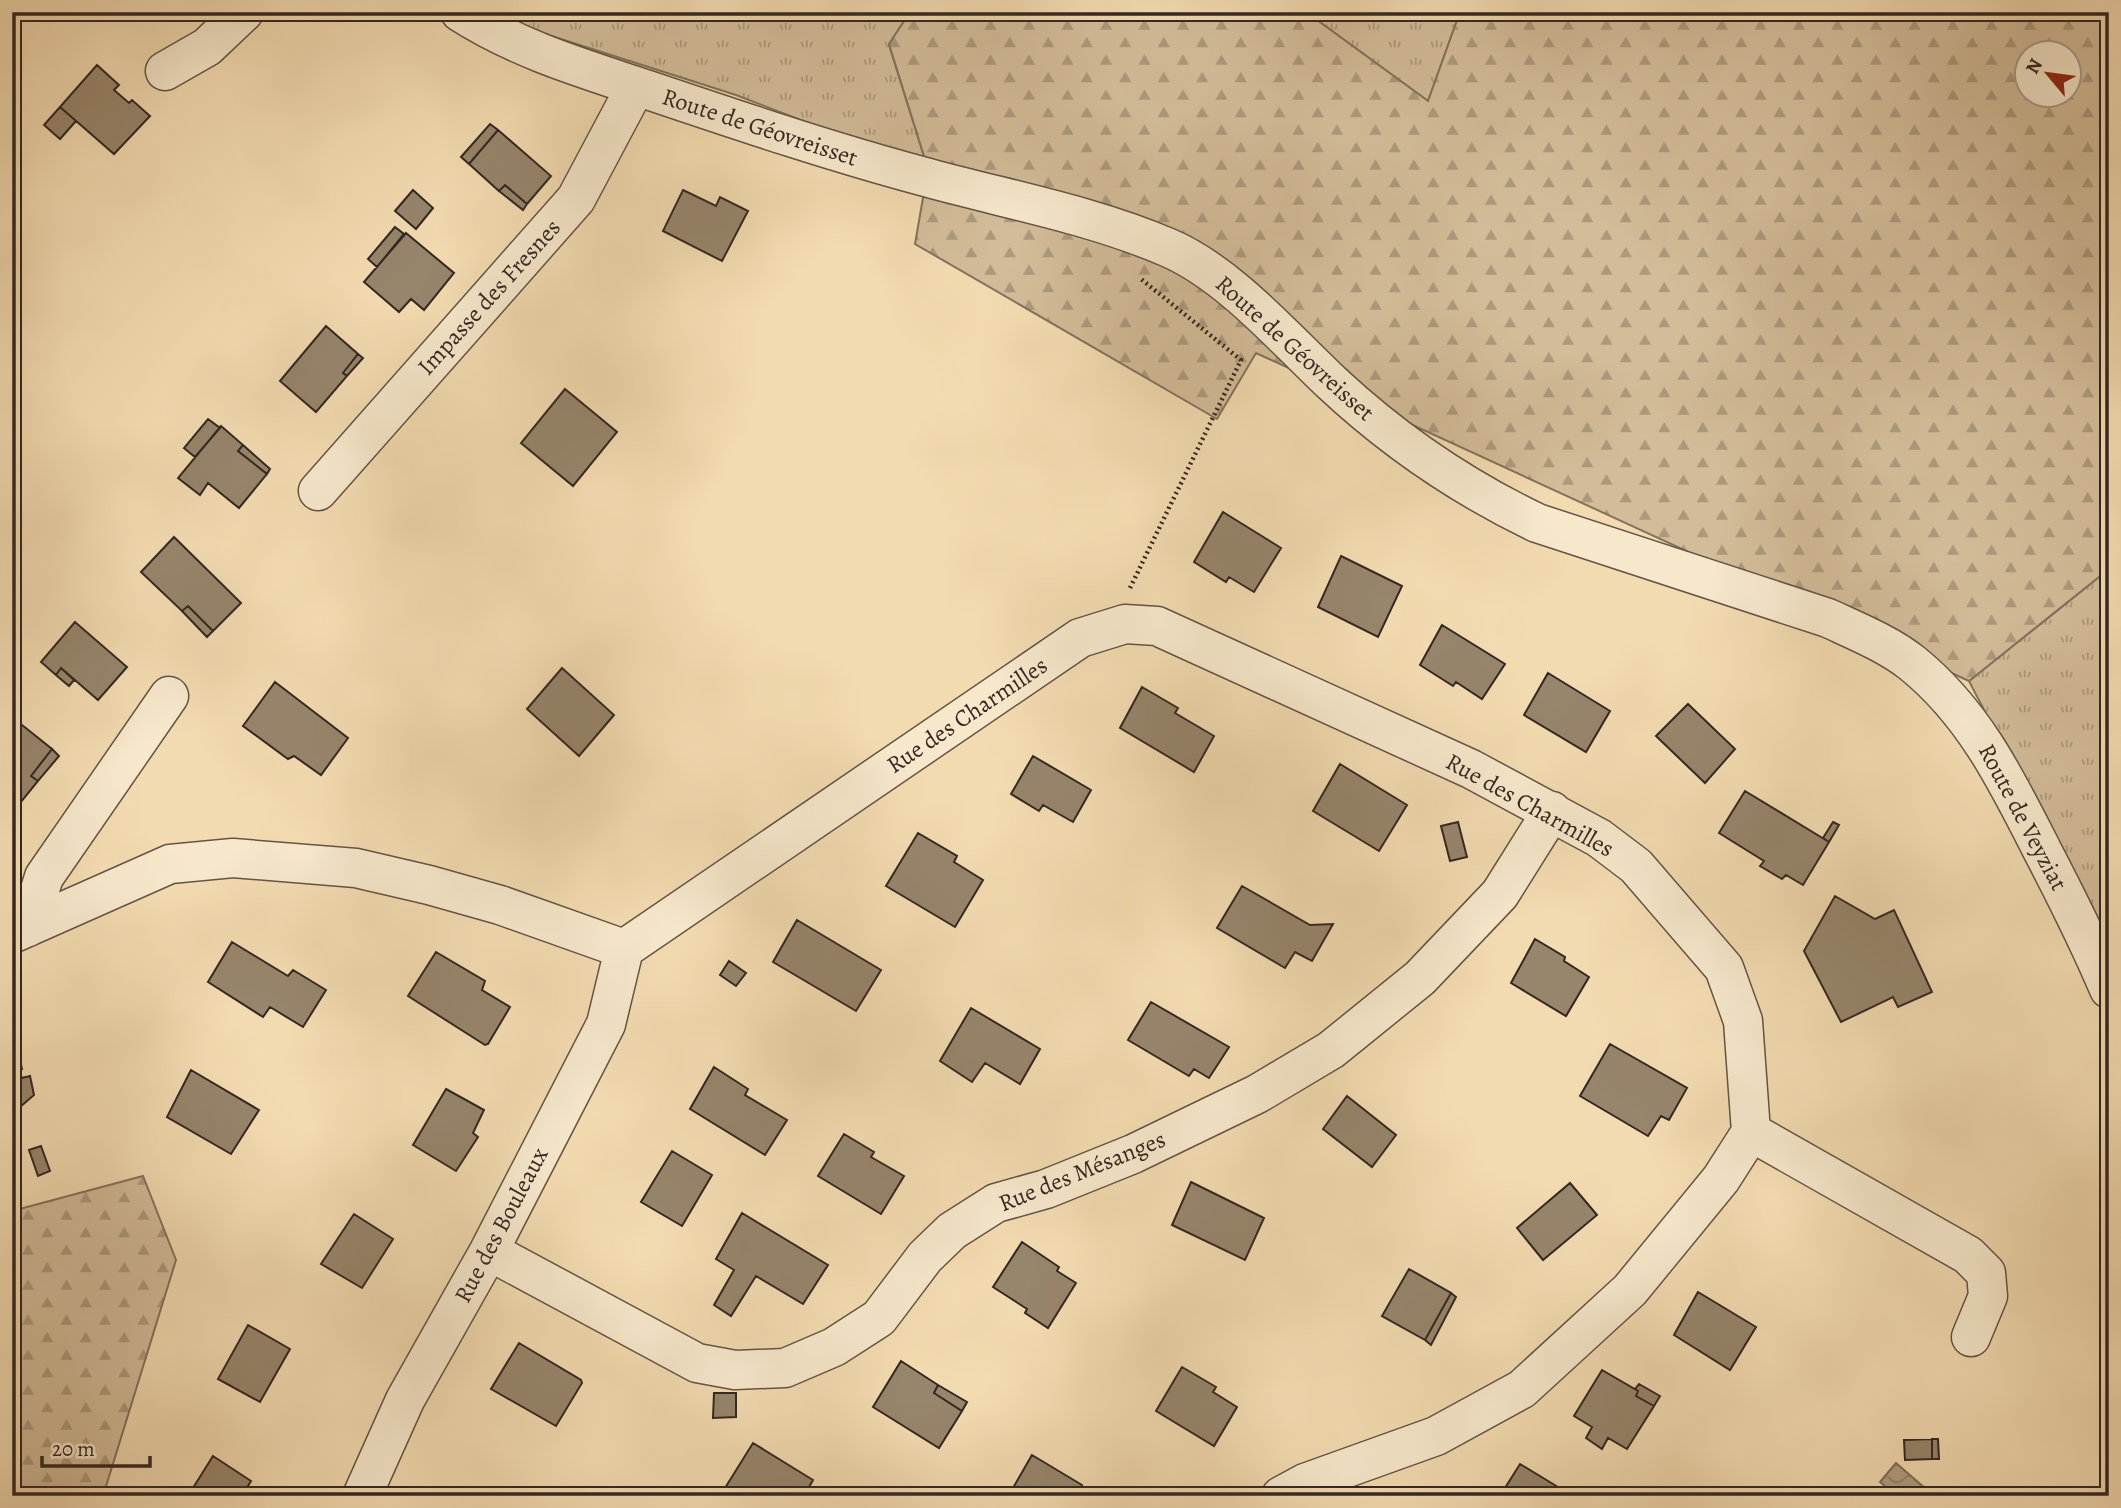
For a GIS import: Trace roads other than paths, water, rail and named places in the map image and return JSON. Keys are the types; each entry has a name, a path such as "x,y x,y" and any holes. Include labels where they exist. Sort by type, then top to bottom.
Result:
{"street":[{"path":"165,71 207,47 244,12"},
{"name":"Route de Géovreisset","path":"460,12 497,35 522,46 842,155 1112,227 1171,249 1219,278 1333,384 1396,438 1493,502 1537,523 1588,541 1828,618 1871,638 1911,662"},
{"name":"Impasse des Fresnes","path":"318,491 576,199 636,86"},
{"name":"Rue des Charmilles","path":"624,949 1080,638 1125,624 1157,626 1471,769 1600,838 1636,866 1724,968 1743,1021 1751,1132"},
{"name":"Route de Veyziat","path":"1911,662 1942,690 1970,722 1991,754 2091,946 2109,989"},
{"path":"20,931 44,877 169,696"},
{"name":"Rue des Mésanges","path":"489,1251 697,1363 735,1370 785,1368 834,1348 879,1318 925,1257 953,1231 996,1203 1046,1189 1133,1154 1257,1094 1331,1050 1420,978 1500,894 1552,811"},
{"path":"20,931 170,864 233,858 356,868 500,905 624,949"},
{"name":"Rue des Bouleaux","path":"362,1496 405,1400 489,1251 606,1024 624,949"},
{"path":"1281,1496 1305,1483 1436,1436 1522,1389 1630,1290 1721,1179 1751,1132 1968,1255 1986,1273 1988,1296 1971,1337"}],"water":[{"path":"1896,1463 1934,1496 1896,1496 1880,1482"}]}
